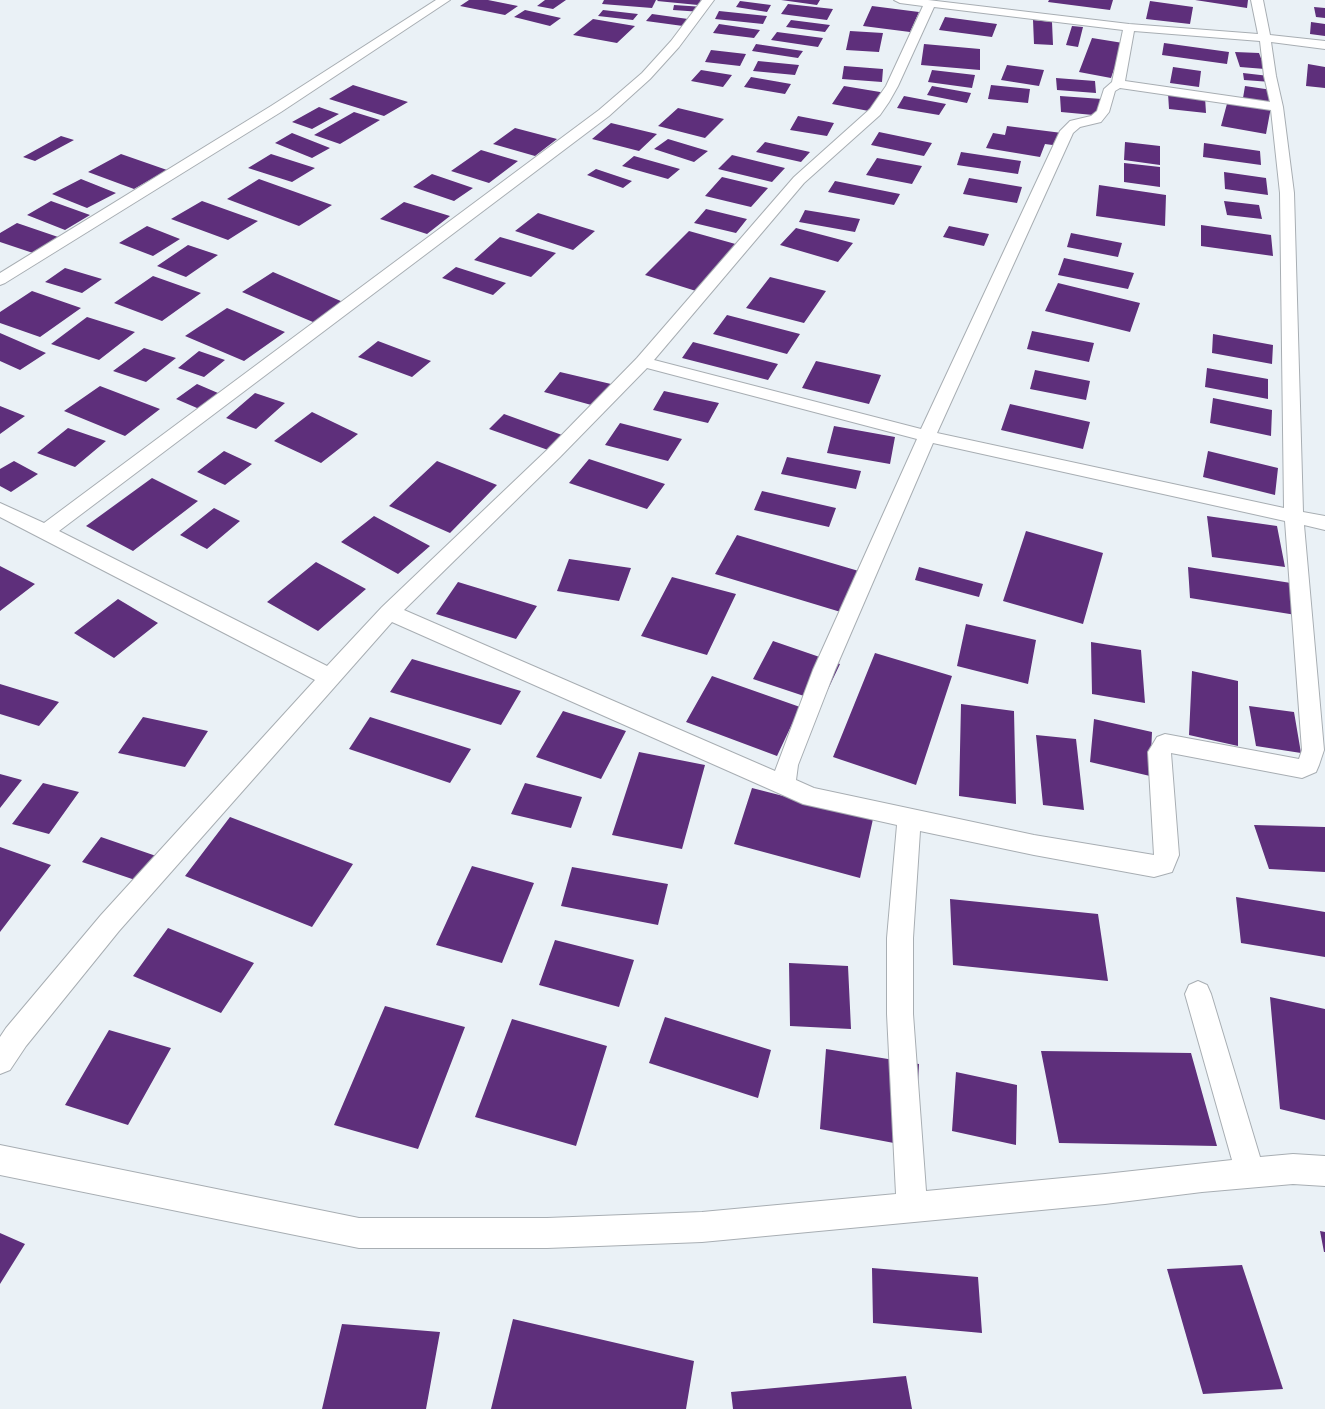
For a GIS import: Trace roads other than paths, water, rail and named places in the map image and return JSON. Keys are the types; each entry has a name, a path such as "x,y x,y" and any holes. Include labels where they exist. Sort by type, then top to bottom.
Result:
{"street":[{"path":"0,280 269,113 444,0"},
{"path":"45,532 604,113 651,71 675,44 708,0"},
{"path":"900,0 930,4 985,4 1129,27 1265,38 1325,45"},
{"path":"389,612 811,797 1034,845 1154,866 1163,864 1167,855 1159,752 1165,743 1296,768 1302,768 1308,765 1313,750 1294,516 1288,193 1277,107 1257,0"},
{"path":"0,1060 16,1037 110,923 389,612 554,453 643,362 799,180 875,112 883,102 930,4"},
{"path":"1118,84 1129,27"},
{"path":"784,785 787,765 824,670 926,436 1067,131 1075,124 1096,118 1103,112 1110,89 1118,84 1277,107"},
{"path":"643,362 926,436 1325,523"},
{"path":"0,509 331,678"},
{"path":"909,818 900,938 900,1014 912,1207"},
{"path":"1198,994 1250,1173"},
{"path":"0,1160 359,1233 547,1233 702,1227 1105,1189 1202,1177 1293,1169 1325,1171"}]}
